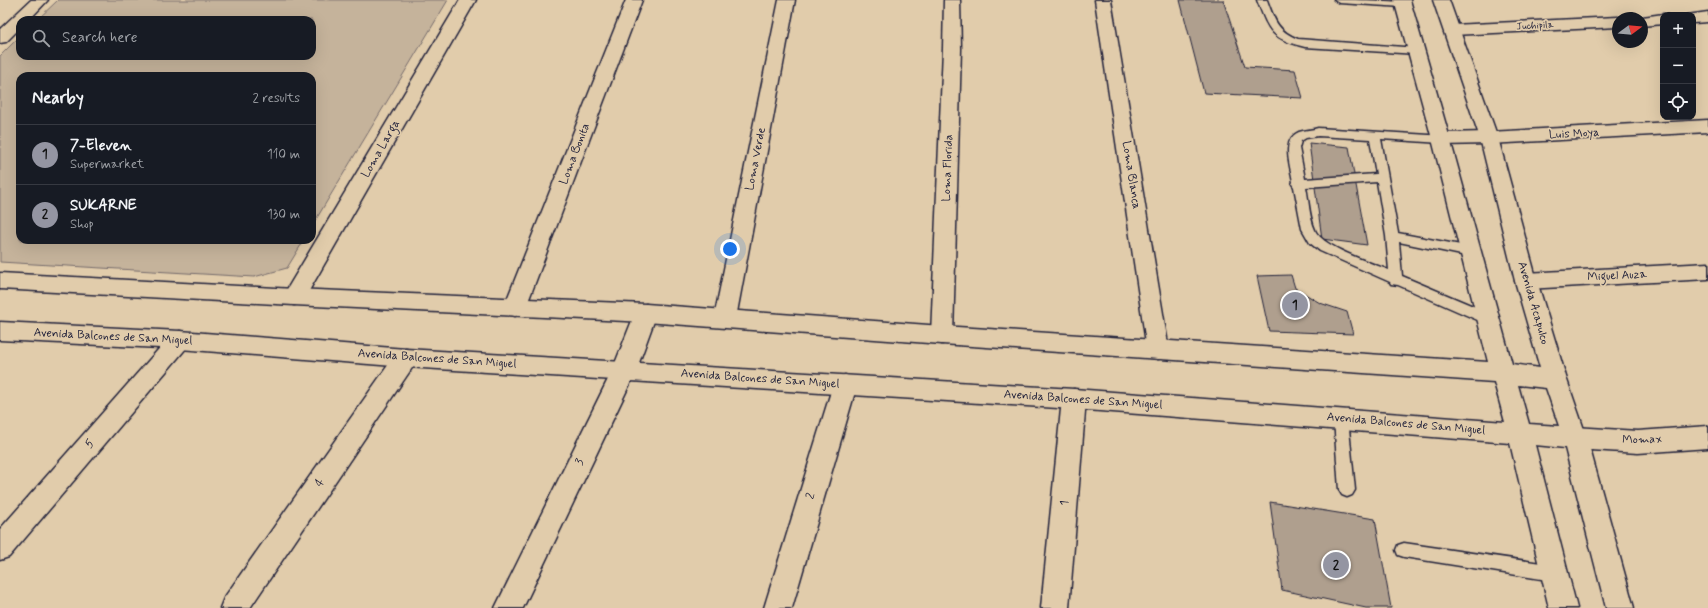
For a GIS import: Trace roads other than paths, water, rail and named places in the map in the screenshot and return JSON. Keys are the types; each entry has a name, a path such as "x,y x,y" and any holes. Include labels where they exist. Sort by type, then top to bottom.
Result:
{"street":[{"path":"23,16 40,0"},
{"name":"Loma Larga","path":"294,297 468,0"},
{"name":"Loma Bonita","path":"516,307 634,0"},
{"name":"Loma Verde","path":"725,318 787,0"},
{"name":"Loma Florida","path":"942,335 952,49 952,0"},
{"name":"Loma Blanca","path":"1103,0 1158,350"},
{"name":"Avenida Acapulco","path":"1441,0 1489,138 1526,281 1555,380 1576,438 1620,608"},
{"path":"1402,2 1441,139 1487,318 1520,433 1563,608"},
{"path":"1696,18 1708,17"},
{"path":"1648,21 1660,20"},
{"name":"Juchipila","path":"1452,30 1612,22"},
{"path":"0,38 16,23"},
{"name":"Luis Moya","path":"1441,139 1489,138 1708,126"},
{"name":"Miguel Auza","path":"1526,281 1708,271"},
{"path":"0,281 725,318 942,335 1504,373 1555,380"},
{"name":"3","path":"509,608 624,371 646,313"},
{"name":"Avenida Balcones de San Miguel","path":"0,331 180,340 406,358 1074,399 1520,433"},
{"name":"5","path":"0,548 180,340"},
{"name":"4","path":"234,608 406,358"},
{"name":"2","path":"778,608 845,385"},
{"name":"1","path":"1055,608 1074,399"},
{"path":"1520,433 1576,438"},
{"name":"Momax","path":"1576,438 1638,442 1708,437"}],"lane":[{"path":"1262,0 1273,28 1281,36 1290,41 1304,44 1416,51"},
{"path":"1339,0 1402,2"},
{"path":"1441,139 1318,132 1303,135 1296,139 1293,148 1298,184 1308,229 1314,240 1324,248 1487,318"},
{"path":"1375,135 1392,236 1396,280"},
{"path":"1298,184 1382,178"},
{"path":"1392,236 1471,252"},
{"path":"1341,419 1347,490"},
{"path":"1404,550 1554,573"}],"place":[{"name":"7-Eleven","path":"1295,305"},
{"name":"SUKARNE","path":"1336,565"}]}
